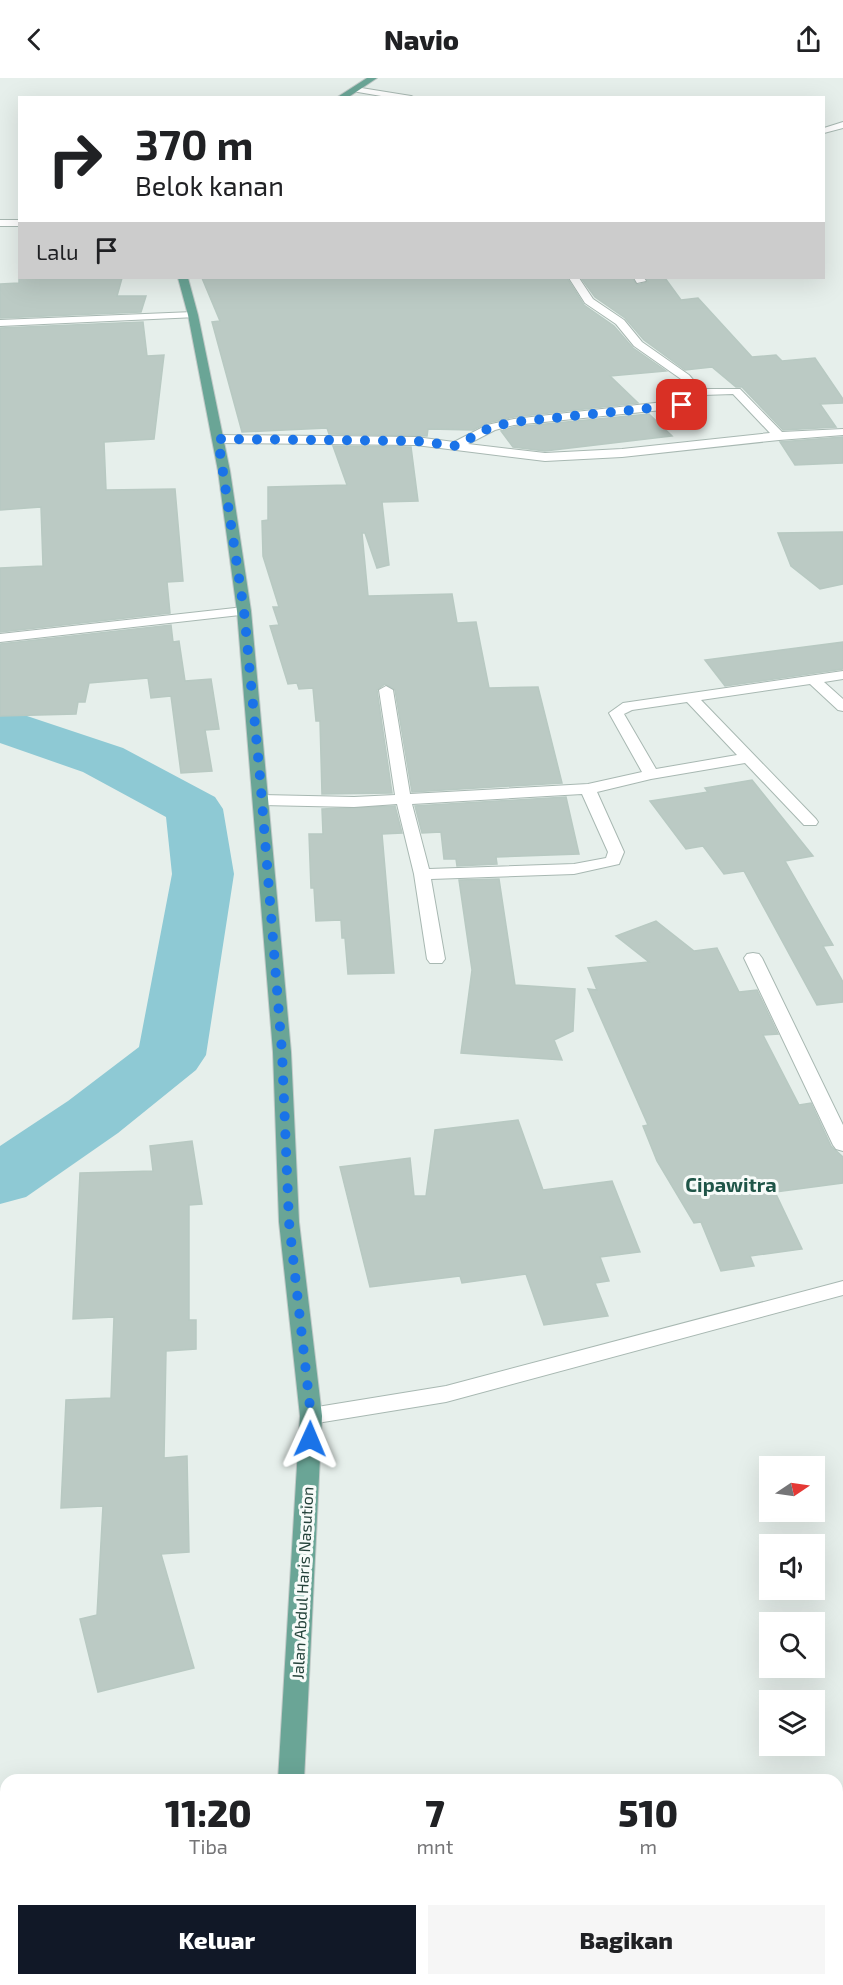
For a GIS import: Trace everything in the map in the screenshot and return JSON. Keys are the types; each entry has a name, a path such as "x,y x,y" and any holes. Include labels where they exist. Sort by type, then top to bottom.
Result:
{"main road":[{"path":"343,96 373,78"},
{"name":"Jalan Abdul Haris Nasution","path":"183,279 193,315 218,439 244,611 282,1052 289,1222 311,1416 291,1774"}],"street":[{"path":"355,89 399,96"},
{"path":"825,131 843,125"},
{"path":"0,223 18,223"},
{"path":"575,279 589,301 620,322 638,344 686,377 698,392"},
{"path":"0,323 193,315"},
{"path":"698,392 736,391 779,436"},
{"path":"456,446 491,427 514,422 682,405 695,401 698,392"},
{"path":"218,439 416,441 545,457 580,457 779,436 843,432"},
{"path":"0,639 244,611"},
{"path":"651,774 616,713 628,706 843,675"},
{"path":"813,679 843,707"},
{"path":"386,690 403,799 422,874 436,959"},
{"path":"690,697 810,822"},
{"path":"262,800 354,802 588,789 651,774 748,758"},
{"path":"422,874 574,869 613,861 616,852 588,789"},
{"path":"753,958 843,1145"},
{"path":"311,1416 446,1394 843,1288"}],"building":[{"path":"19,279 122,279 117,296 146,296 141,312 0,318 0,284 19,283"},
{"path":"202,279 568,279 584,305 614,326 633,348 666,371 610,376 638,403 514,417 487,423 473,430 428,429 427,436 329,434 327,428 242,432 212,322 220,321"},
{"path":"582,279 633,279 637,285 648,282 646,279 666,279 681,300 698,298 752,357 776,355 782,361 815,358 843,399 843,403 820,404 836,427 783,430 742,387 736,387 712,367 685,370 644,340 625,318 595,297"},
{"path":"143,322 147,356 164,355 154,439 104,442 106,490 175,489 183,581 167,582 170,613 0,632 0,568 43,566 41,507 0,510 0,328"},
{"path":"649,414 672,436 545,451 513,447 501,431 514,427"},
{"path":"843,437 843,463 795,465 780,442"},
{"path":"333,446 411,447 418,501 382,502 389,565 377,568 365,533 362,533 368,596 452,594 457,623 476,622 489,688 538,687 562,783 412,792 395,690 385,684 377,690 392,793 322,794 320,721 316,721 313,688 299,689 297,683 288,684 270,626 279,625 273,607 279,607 263,556 262,521 268,520 268,487 347,485"},
{"path":"843,532 843,584 820,589 791,566 778,533"},
{"path":"171,625 173,642 179,641 185,681 211,679 219,729 205,730 212,771 181,773 171,696 151,698 148,678 89,683 85,702 78,702 76,714 0,716 0,644"},
{"path":"843,642 843,669 725,686 705,660"},
{"path":"752,780 813,856 785,861 833,945 823,946 843,982 843,1002 817,1005 744,871 724,874 703,846 686,849 650,801 708,792 705,788"},
{"path":"566,797 579,854 496,857 497,864 457,866 456,859 444,859 441,832 422,833 415,806"},
{"path":"395,806 402,833 382,834 394,973 348,974 341,920 316,921 314,888 311,888 309,834 323,834 322,809"},
{"path":"499,879 515,985 575,989 573,1031 554,1040 562,1060 461,1053 472,970 459,880"},
{"path":"656,921 694,951 717,948 739,992 757,990 778,1034 763,1035 799,1105 811,1103 831,1146 843,1157 843,1183 775,1192 802,1249 750,1256 754,1266 721,1271 701,1222 694,1223 657,1161 643,1126 648,1125 588,989 597,990 588,968 649,962 616,936"},
{"path":"518,1120 543,1190 612,1181 640,1252 600,1257 609,1281 595,1283 608,1316 544,1325 526,1274 462,1283 460,1276 370,1287 340,1167 410,1158 414,1196 426,1196 435,1130"},
{"path":"192,1141 202,1204 189,1205 189,1320 196,1320 196,1349 166,1351 164,1458 187,1456 189,1552 161,1554 194,1668 98,1692 80,1619 97,1615 103,1506 61,1508 66,1400 111,1398 114,1317 73,1319 80,1173 153,1171 150,1146"}],"waterway":[{"path":"0,724 103,760 194,809 203,874 172,1055 93,1117 0,1180"}],"district":[{"name":"Cipawitra","path":"731,1184"}],"route":[{"path":"310,1439 311,1416 289,1222 282,1052 262,800 244,611 218,439 416,441 456,446 491,427 514,422 682,405"}]}
